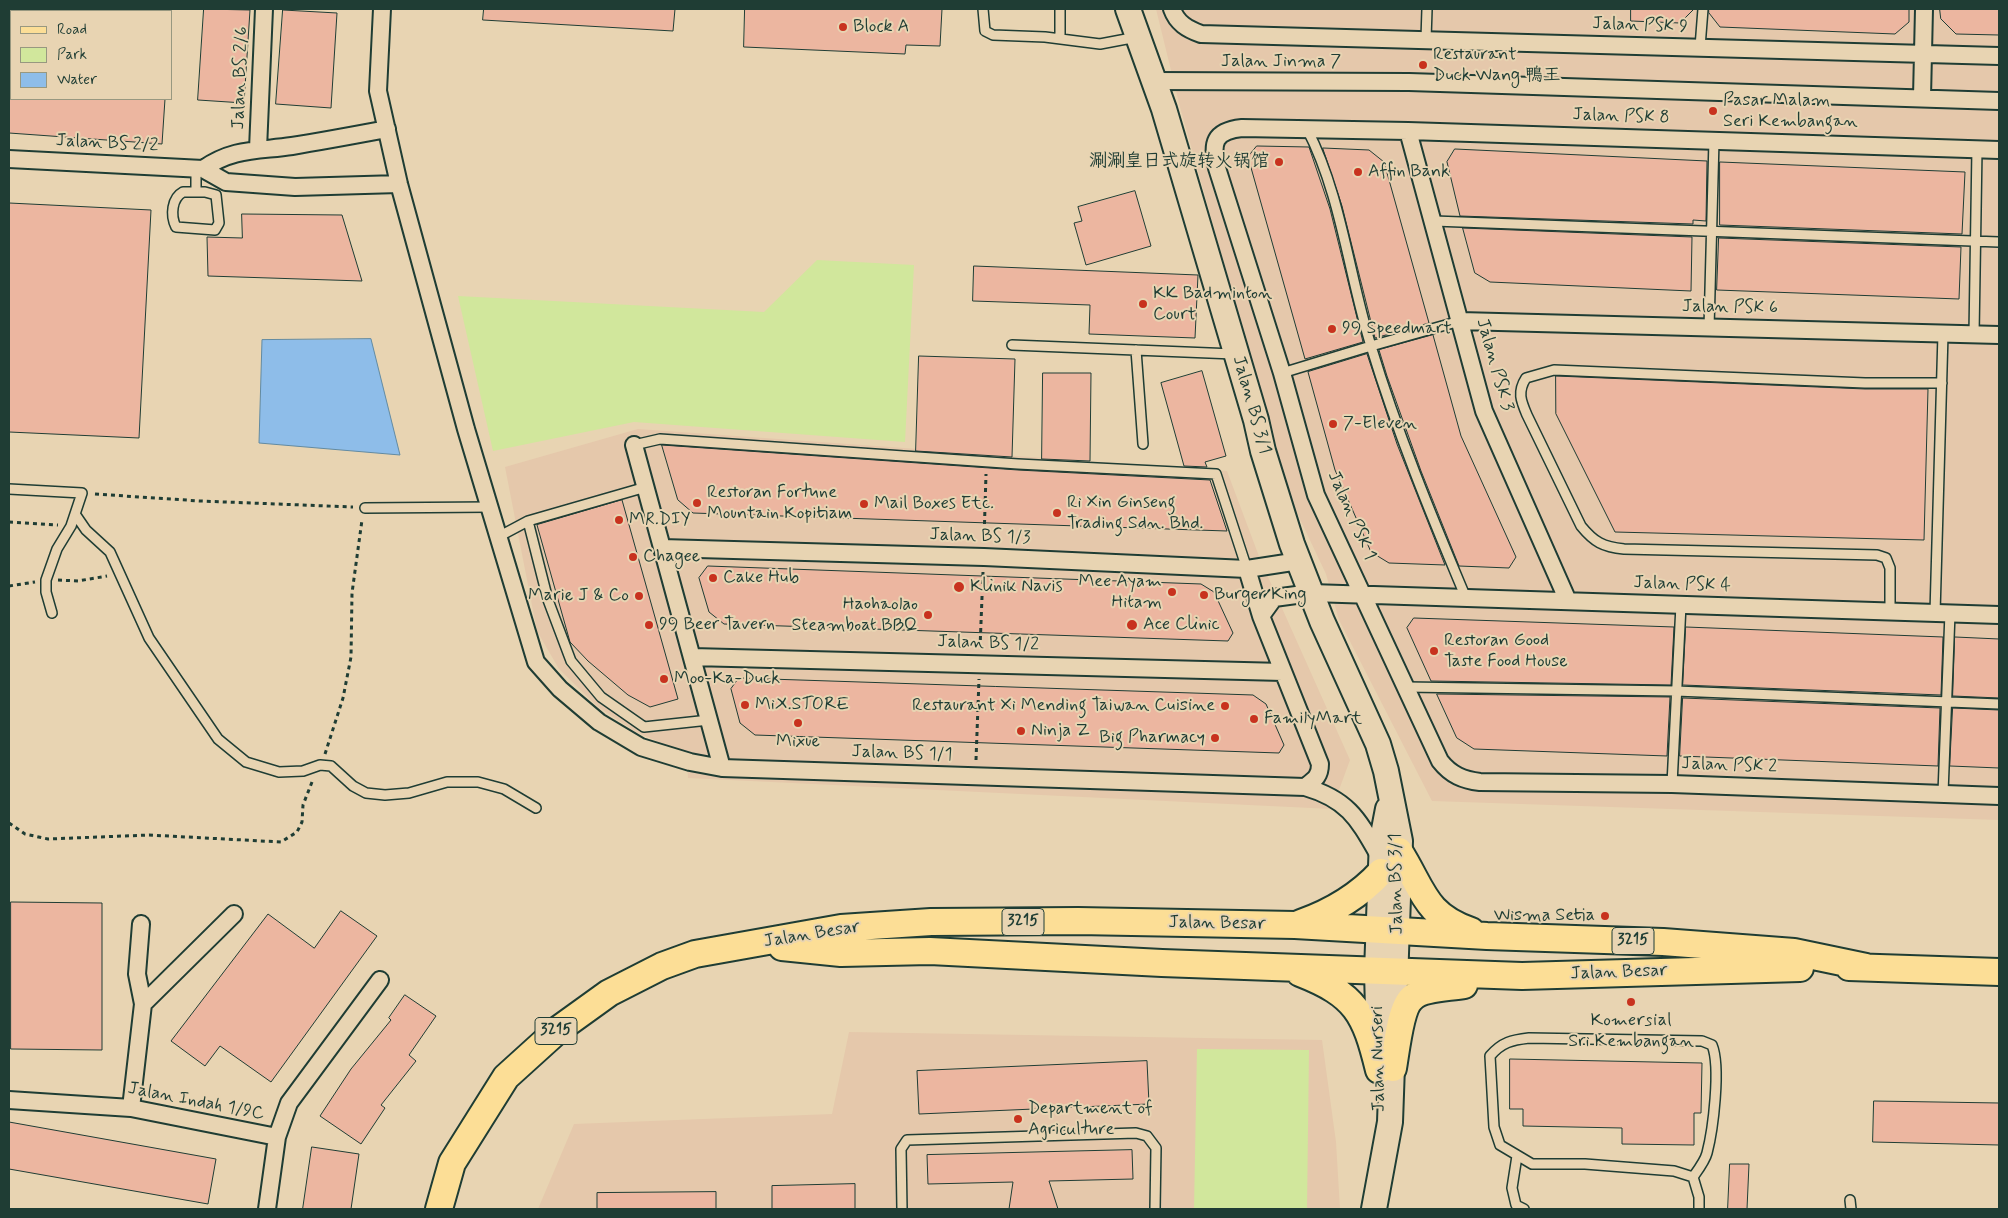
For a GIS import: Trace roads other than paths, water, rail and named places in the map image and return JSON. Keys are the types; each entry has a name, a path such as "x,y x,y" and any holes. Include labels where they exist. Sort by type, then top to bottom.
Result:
{"main road":[{"path":"1295,925 1320,916 1355,897 1387,861 1420,892 1443,919 1487,936"},
{"name":"Jalan Besar","path":"752,944 841,928 931,922 1078,921 1295,925 1487,936 1663,942 1794,952 1866,967"},
{"name":"Jalan Besar","path":"752,944 841,953 930,951 1162,963 1522,976 1866,967 1999,972"},
{"name":"3215","path":"439,1209 452,1163 506,1077 559,1029 609,993 662,966 695,954 752,944"},
{"path":"1281,966 1327,983 1356,1005 1386,1069"},
{"path":"1386,1069 1406,1005 1412,997 1422,992 1522,976"}],"street":[{"path":"81,9 98,10"},
{"name":"Jalan BS 2/6","path":"258,149 264,9"},
{"name":"Jalan BS 1/1","path":"382,9 377,78 399,184 466,429 491,507 498,537 536,662 560,689 599,722 642,747 690,762 722,768 1305,787 1335,798 1348,808 1387,861"},
{"name":"Jalan BS 3/1","path":"1128,9 1164,109 1263,452 1299,561 1311,594 1378,744 1386,771 1400,840 1387,861 1389,931 1387,972"},
{"name":"Jalan PSK 9","path":"1172,9 1175,18 1187,29 1201,34 1999,56"},
{"path":"1922,97 1924,9"},
{"name":"Jalan Jinma 7","path":"1154,81 1409,82 1922,97 1999,101"},
{"name":"Jalan PSK 8","path":"1242,128 1408,130 1999,150"},
{"name":"Jalan PSK 1","path":"1242,128 1222,132 1215,144 1215,160 1282,374 1316,495 1364,594 1440,761 1448,771 1458,776"},
{"path":"199,169 219,158 258,149 290,146 387,129"},
{"name":"Jalan PSK 3","path":"1408,130 1484,411 1568,601"},
{"name":"Jalan BS 2/2","path":"9,159 199,169"},
{"path":"199,169 226,182 295,187 399,184"},
{"name":"Jalan PSK 6","path":"1460,321 1999,335"},
{"path":"634,445 722,768"},
{"name":"Jalan BS 1/3","path":"662,548 984,557 1247,568 1299,561"},
{"path":"1247,568 1262,616 1320,764 1320,772 1317,778 1305,787"},
{"name":"Jalan PSK 4","path":"1262,616 1274,598 1311,594 1364,594 1999,615"},
{"name":"Jalan BS 1/2","path":"692,656 1283,672"},
{"name":"Jalan PSK 2","path":"1458,776 1480,782 1672,784 1999,796"},
{"path":"143,1004 234,914"},
{"path":"131,1108 143,1004 137,974 141,924"},
{"name":"Jalan Nurseri","path":"1374,1209 1390,1122 1386,1069 1387,972"},
{"name":"Jalan Indah 1/9C","path":"9,1100 71,1102 131,1108 277,1137 289,1103 380,980"},
{"path":"267,1209 277,1137"}],"lane":[{"path":"983,9 984,31 993,35 1060,38 1100,44 1138,37"},
{"path":"1060,9 1060,38"},
{"path":"1426,39 1427,9"},
{"path":"1700,48 1703,9"},
{"path":"1308,129 1317,147 1328,183 1371,346 1412,471 1466,598"},
{"path":"1709,328 1714,140"},
{"path":"1974,334 1977,149"},
{"path":"196,192 199,169"},
{"path":"183,192 196,192 216,195 219,223 215,230 176,227 174,202 177,195 183,192"},
{"path":"1434,221 1999,242"},
{"path":"1282,374 1460,321"},
{"path":"1943,334 1943,613 1947,702 1943,793"},
{"path":"1012,345 1236,354"},
{"path":"1136,350 1143,444"},
{"path":"1890,611 1890,568 1886,558 1877,555 1624,550 1606,547 1593,541 1581,526 1527,415 1520,400 1520,388 1526,378 1554,370 1865,383 1942,383"},
{"path":"634,445 660,439 1216,474 1247,568"},
{"path":"498,537 528,521 646,487"},
{"path":"9,489 82,492 71,526 57,550 46,580 46,592 52,613"},
{"path":"364,508 491,507"},
{"path":"75,514 86,530 110,552 125,590 149,638 218,739 246,762 279,772 304,771 320,765 331,766 353,786 366,793 386,795 409,793 447,782 478,782 504,790 536,808"},
{"path":"528,521 548,600 571,661 601,697 644,727 709,720"},
{"path":"1672,784 1681,605"},
{"path":"1406,687 1676,692 1999,704"},
{"path":"1693,1177 1664,1170 1585,1164 1532,1164 1517,1156 1500,1145 1494,1128 1490,1056 1498,1046 1508,1041 1529,1038 1702,1041 1712,1045 1717,1056 1716,1079 1706,1155 1693,1177 1700,1197 1699,1209"},
{"path":"902,1209 901,1149 907,1140 1136,1133 1147,1136 1156,1148 1155,1209"},
{"path":"1517,1156 1512,1188 1516,1205 1524,1209"}],"water":[{"path":"371,339 400,455 259,443 262,340"}],"place":[{"name":"Block A","path":"843,27"},
{"name":"Restaurant Duck Wang 鴨王","path":"1423,65"},
{"name":"Pasar Malam Seri Kembangan","path":"1713,111"},
{"name":"涮涮皇日式旋转火锅馆","path":"1279,162"},
{"name":"Affin Bank","path":"1358,172"},
{"name":"KK Badminton Court","path":"1143,304"},
{"name":"99 Speedmart","path":"1332,329"},
{"name":"7-Eleven","path":"1333,424"},
{"name":"Restoran Fortune Mountain Kopitiam","path":"697,503"},
{"name":"Mail Boxes Etc.","path":"864,504"},
{"name":"Ri Xin Ginseng Trading Sdn. Bhd.","path":"1057,513"},
{"name":"MR.DIY","path":"619,520"},
{"name":"Chagee","path":"633,557"},
{"name":"Cake Hub","path":"713,578"},
{"name":"Klinik Navis","path":"959,587"},
{"name":"Mee Ayam Hitam","path":"1172,592"},
{"name":"Burger King","path":"1204,595"},
{"name":"Marie J & Co","path":"639,596"},
{"name":"Haohaolao Steamboat BBQ","path":"928,615"},
{"name":"99 Beer Tavern","path":"649,625"},
{"name":"Ace Clinic","path":"1132,625"},
{"name":"Restoran Good Taste Food House","path":"1434,651"},
{"name":"Moo-Ka-Duck","path":"664,679"},
{"name":"MiX.STORE","path":"745,705"},
{"name":"Restaurant Xi Mending Taiwan Cuisine","path":"1225,706"},
{"name":"FamilyMart","path":"1254,719"},
{"name":"Mixue","path":"798,723"},
{"name":"Ninja Z","path":"1021,731"},
{"name":"Big Pharmacy","path":"1215,738"},
{"name":"Wisma Setia","path":"1605,916"},
{"name":"Komersial Sri Kembangan","path":"1631,1002"},
{"name":"Department of Agriculture","path":"1018,1119"}]}
